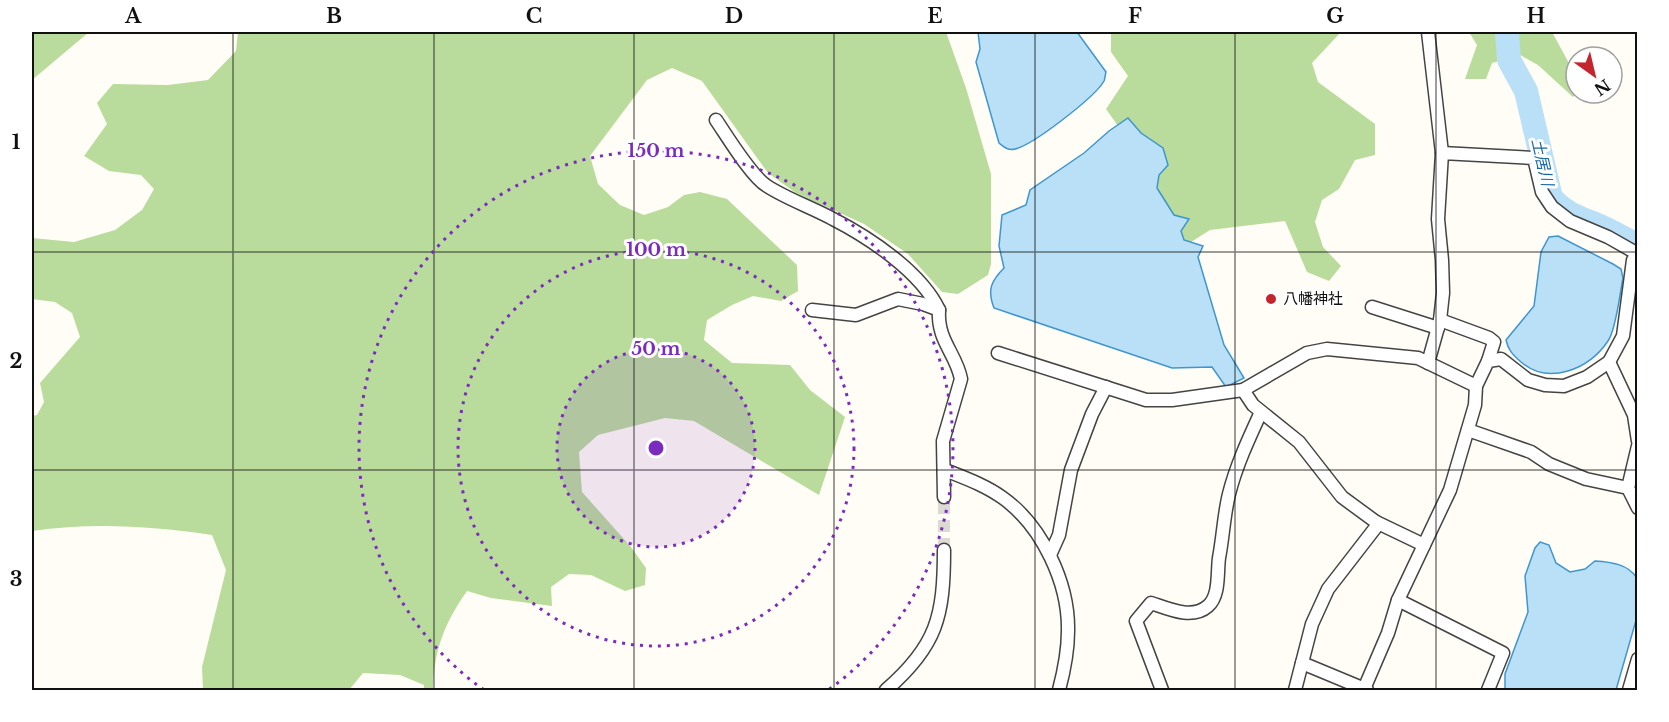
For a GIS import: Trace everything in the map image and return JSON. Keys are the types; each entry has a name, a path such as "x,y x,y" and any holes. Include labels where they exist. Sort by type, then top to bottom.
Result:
{"street":[{"path":"1428,32 1442,153 1438,219 1443,282 1439,324 1428,363"},
{"path":"716,120 742,158 764,184 870,241 913,276 932,296 939,310 945,345 959,369 961,379 943,441 944,497"},
{"path":"1442,153 1534,158 1542,192 1552,207 1570,221 1608,237 1638,254 1633,260 1623,336 1609,362 1587,377 1564,386 1554,386 1528,380 1501,359 1488,361"},
{"path":"812,310 856,315 898,299 939,310"},
{"path":"1302,663 1365,690 1388,633 1398,600 1450,490 1475,405 1476,387 1494,342 1489,338 1372,307"},
{"path":"998,353 1146,400 1172,400 1243,390 1308,353 1327,349 1418,358 1476,387"},
{"path":"1609,362 1634,415 1638,441"},
{"path":"1050,555 1059,535 1071,470 1092,414 1106,387"},
{"path":"1243,390 1253,405 1299,442 1342,497 1376,522 1424,545"},
{"path":"1625,394 1638,391"},
{"path":"1162,690 1136,621 1151,603 1181,613 1194,613 1208,606 1216,594 1216,576 1229,493 1248,440 1261,412"},
{"path":"1468,430 1531,452 1549,464 1586,479 1628,488"},
{"path":"1638,446 1628,488 1638,508"},
{"path":"945,470 982,485 1003,498 1021,514 1050,555 1066,604 1068,630 1059,690"},
{"path":"1295,690 1312,624 1328,589 1376,528 1376,522"},
{"path":"886,690 915,663 928,644 942,602 944,550"},
{"path":"1398,600 1503,653 1488,690"},
{"path":"1629,690 1635,676 1638,659"}],"green space":[{"path":"32,32 89,32 32,80"},
{"path":"238,32 946,32 966,88 991,174 991,264 988,275 958,294 942,292 908,254 864,224 796,193 768,173 702,81 672,68 647,80 590,156 598,184 620,205 644,215 668,207 684,195 700,192 727,199 797,265 798,291 781,301 753,296 732,305 707,320 704,340 732,363 790,365 810,390 845,417 819,495 694,421 665,418 598,435 579,452 582,492 631,547 646,568 645,585 625,591 591,575 569,574 551,587 552,606 491,598 467,591 446,626 438,650 433,690 424,690 424,685 400,675 363,673 349,690 203,690 202,667 226,570 212,535 122,526 32,531 32,416 37,415 44,402 40,383 80,337 72,313 55,302 32,299 32,238 74,242 115,230 142,210 154,189 141,175 109,171 84,156 107,124 97,103 113,84 168,85 208,80 236,51"},
{"path":"1111,32 1341,32 1312,63 1318,82 1375,124 1375,155 1355,160 1339,189 1322,200 1315,222 1323,247 1341,266 1329,281 1307,272 1285,221 1210,230 1180,249 1123,133 1106,109 1128,76 1111,52"},
{"path":"1469,32 1552,32 1564,54 1564,89 1538,65 1520,55 1492,63 1486,79 1465,79 1477,45"}],"water":[{"path":"978,32 1077,32 1106,72 1104,80 1089,98 1049,130 1024,146 1008,149 999,143 976,62 980,49"},
{"path":"1128,118 1141,133 1163,148 1168,165 1159,175 1157,188 1174,215 1189,219 1181,231 1184,240 1203,246 1198,257 1224,345 1244,378 1226,387 1212,367 1172,368 994,308 991,286 1004,268 999,246 1002,215 1026,205 1030,190 1084,153"},
{"path":"1558,236 1621,269 1623,278 1611,336 1600,351 1580,366 1568,371 1544,373 1521,362 1511,352 1506,340 1534,306 1541,252 1549,237"},
{"path":"1540,542 1549,545 1556,563 1570,572 1585,569 1595,561 1601,561 1624,567 1637,578 1637,617 1616,690 1505,690 1505,674 1528,612 1525,576 1535,548"}],"waterway":[{"name":"土居川","path":"1507,32 1509,60 1526,91 1551,198 1569,213 1638,245"},
{"name":"土居川","path":"1637,690 1638,682"}],"tunnel":[{"path":"944,497 944,550"}],"place":[{"name":"八幡神社","path":"1271,299"}]}
